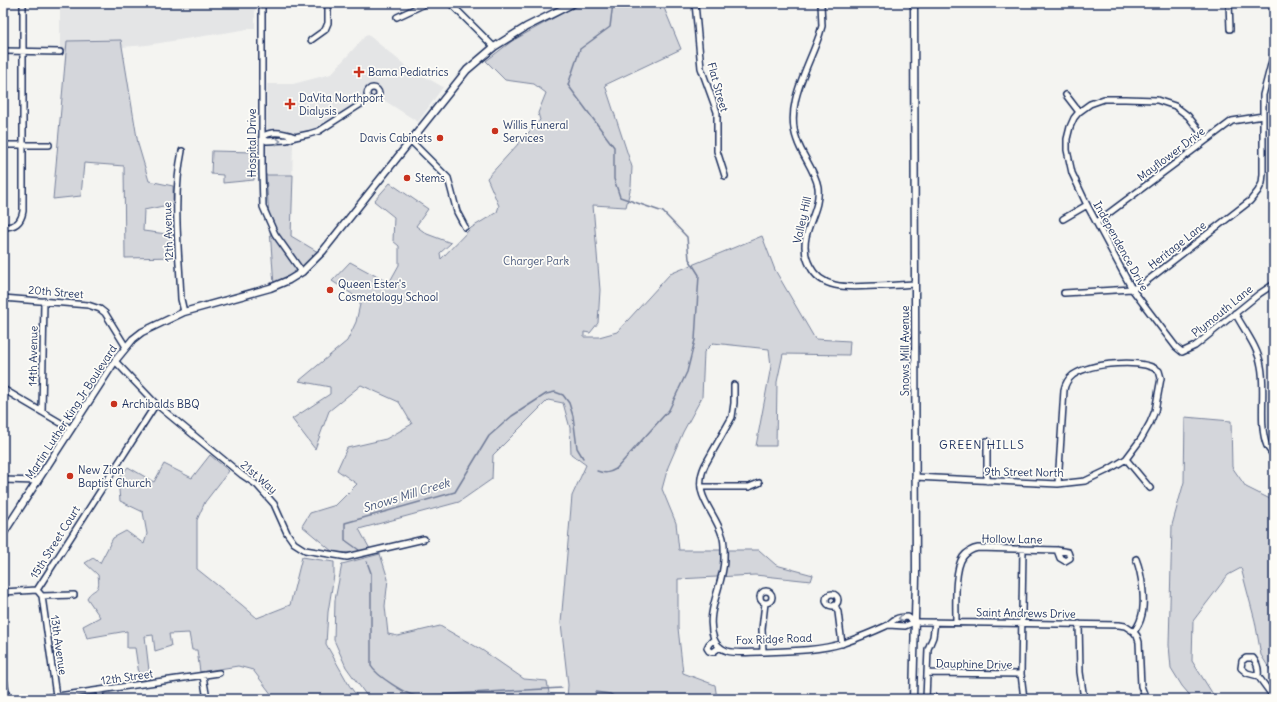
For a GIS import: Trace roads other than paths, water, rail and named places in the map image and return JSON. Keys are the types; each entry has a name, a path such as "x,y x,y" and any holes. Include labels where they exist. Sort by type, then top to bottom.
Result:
{"main road":[{"name":"Martin Luther King Jr Boulevard","path":"3,534 115,361 132,339 142,332 184,312 270,288 289,280 302,272 323,251 467,70 494,46 526,27 574,3"},
{"name":"Snows Mill Avenue","path":"913,699 915,622 914,3"}],"street":[{"path":"3,228 13,227 19,223 22,217 23,3"},
{"name":"Hospital Drive","path":"262,3 263,207 275,234 302,272"},
{"path":"311,40 325,30 328,23 328,3"},
{"path":"397,17 427,3"},
{"path":"450,3 494,46"},
{"name":"Flat Street","path":"695,3 701,68 717,112 717,151 725,176"},
{"name":"Valley Hill","path":"821,3 822,26 795,101 793,113 793,126 799,147 813,171 818,187 818,202 806,235 805,245 807,261 818,277 833,285 843,287 914,284"},
{"path":"1229,3 1230,29"},
{"path":"1273,3 1274,23"},
{"path":"3,51 60,52"},
{"name":"Heritage Lane","path":"1064,293 1132,289 1143,284 1255,197 1262,183 1263,174 1263,95 1274,53"},
{"path":"1066,94 1080,112 1090,104 1104,99 1157,100 1182,110 1194,122 1206,139"},
{"path":"262,137 267,133 287,133 295,137 319,131 368,98"},
{"name":"Independence Drive","path":"1080,112 1074,118 1067,139 1067,150 1072,173 1086,205 1097,222 1132,289 1176,347 1182,352"},
{"name":"Mayflower Drive","path":"1097,222 1232,121 1263,116"},
{"path":"411,141 448,178 457,212 465,228"},
{"path":"3,145 49,145"},
{"name":"12th Avenue","path":"182,151 178,170 177,200 181,299 184,312"},
{"path":"1063,219 1086,205"},
{"name":"Plymouth Lane","path":"1182,352 1195,346 1274,284"},
{"name":"20th Street","path":"3,298 94,306 100,308 105,313 126,347"},
{"name":"14th Avenue","path":"42,412 44,301"},
{"path":"1234,314 1255,347 1261,364 1263,376 1264,434 1267,446 1274,456"},
{"name":"21st Way","path":"115,361 156,404 242,475 257,485 274,504 287,533 294,543 305,550 347,557 424,538"},
{"path":"1058,484 1065,384 1074,375 1086,369 1105,365 1137,363 1154,367 1159,371 1161,378 1155,411 1150,423 1141,439 1126,459 1150,488"},
{"path":"720,647 713,652 709,651 707,648 714,639 712,630 714,602 724,567 724,541 720,529 703,497 701,487 702,471 732,417 734,385"},
{"path":"3,389 72,429"},
{"name":"15th Street Court","path":"37,590 156,404"},
{"path":"987,441 987,481"},
{"name":"9th Street North","path":"915,477 1058,484 1085,481 1126,459"},
{"path":"3,480 38,481"},
{"path":"701,487 749,487 759,483"},
{"name":"Hollow Lane","path":"956,622 958,569 962,557 967,552 978,548 1057,550"},
{"path":"1022,699 1021,623 1023,549"},
{"path":"1136,559 1141,570 1142,577 1143,611 1134,632 1139,642 1140,682 1146,699"},
{"path":"3,592 37,590 42,596 74,595"},
{"name":"13th Avenue","path":"42,596 56,696"},
{"path":"763,652 762,628 765,603"},
{"path":"835,605 838,612 842,644"},
{"name":"Fox Ridge Road","path":"714,639 720,647 728,651 763,652 799,650 842,644 888,625 896,619 908,617 915,622 909,625 888,625"},
{"name":"Saint Andrews Drive","path":"915,622 1119,625 1125,626 1134,632"},
{"path":"935,622 933,637 928,649 926,699 970,699"},
{"path":"1079,624 1080,672 1084,699"},
{"path":"3,673 7,699"},
{"name":"12th Street","path":"37,699 219,673"},
{"name":"Dauphine Drive","path":"927,673 1021,674"},
{"path":"203,676 206,699"},
{"path":"1258,676 1274,698"},
{"path":"100,691 102,699"}],"waterway":[{"name":"Snows Mill Creek","path":"597,471 607,473 616,469 669,410 687,372 695,340 699,275 689,259 687,237 663,212 620,197 614,179 614,147 568,85 580,49 610,27 613,3"},
{"name":"Snows Mill Creek","path":"359,550 345,540 345,523 455,492 489,436 512,416 546,394 555,392 563,395 569,403 573,416 577,448 583,458"},
{"name":"Snows Mill Creek","path":"367,562 371,573 371,666 392,684 407,693 418,696 562,688"},
{"name":"Snows Mill Creek","path":"595,692 610,694 618,699"},
{"name":"Snows Mill Creek","path":"641,699 650,697 654,699"}],"place":[{"name":"Bama Pediatrics","path":"359,72"},
{"name":"DaVita Northport Dialysis","path":"290,104"},
{"name":"Willis Funeral Services","path":"495,131"},
{"name":"Davis Cabinets","path":"440,138"},
{"name":"Stems","path":"407,178"},
{"name":"Queen Ester's Cosmetology School","path":"330,290"},
{"name":"Archibalds BBQ","path":"114,404"},
{"name":"New Zion Baptist Church","path":"70,476"}],"district":[{"name":"GREEN HILLS","path":"982,444"}],"park label":[{"name":"Charger Park","path":"536,261"}]}
